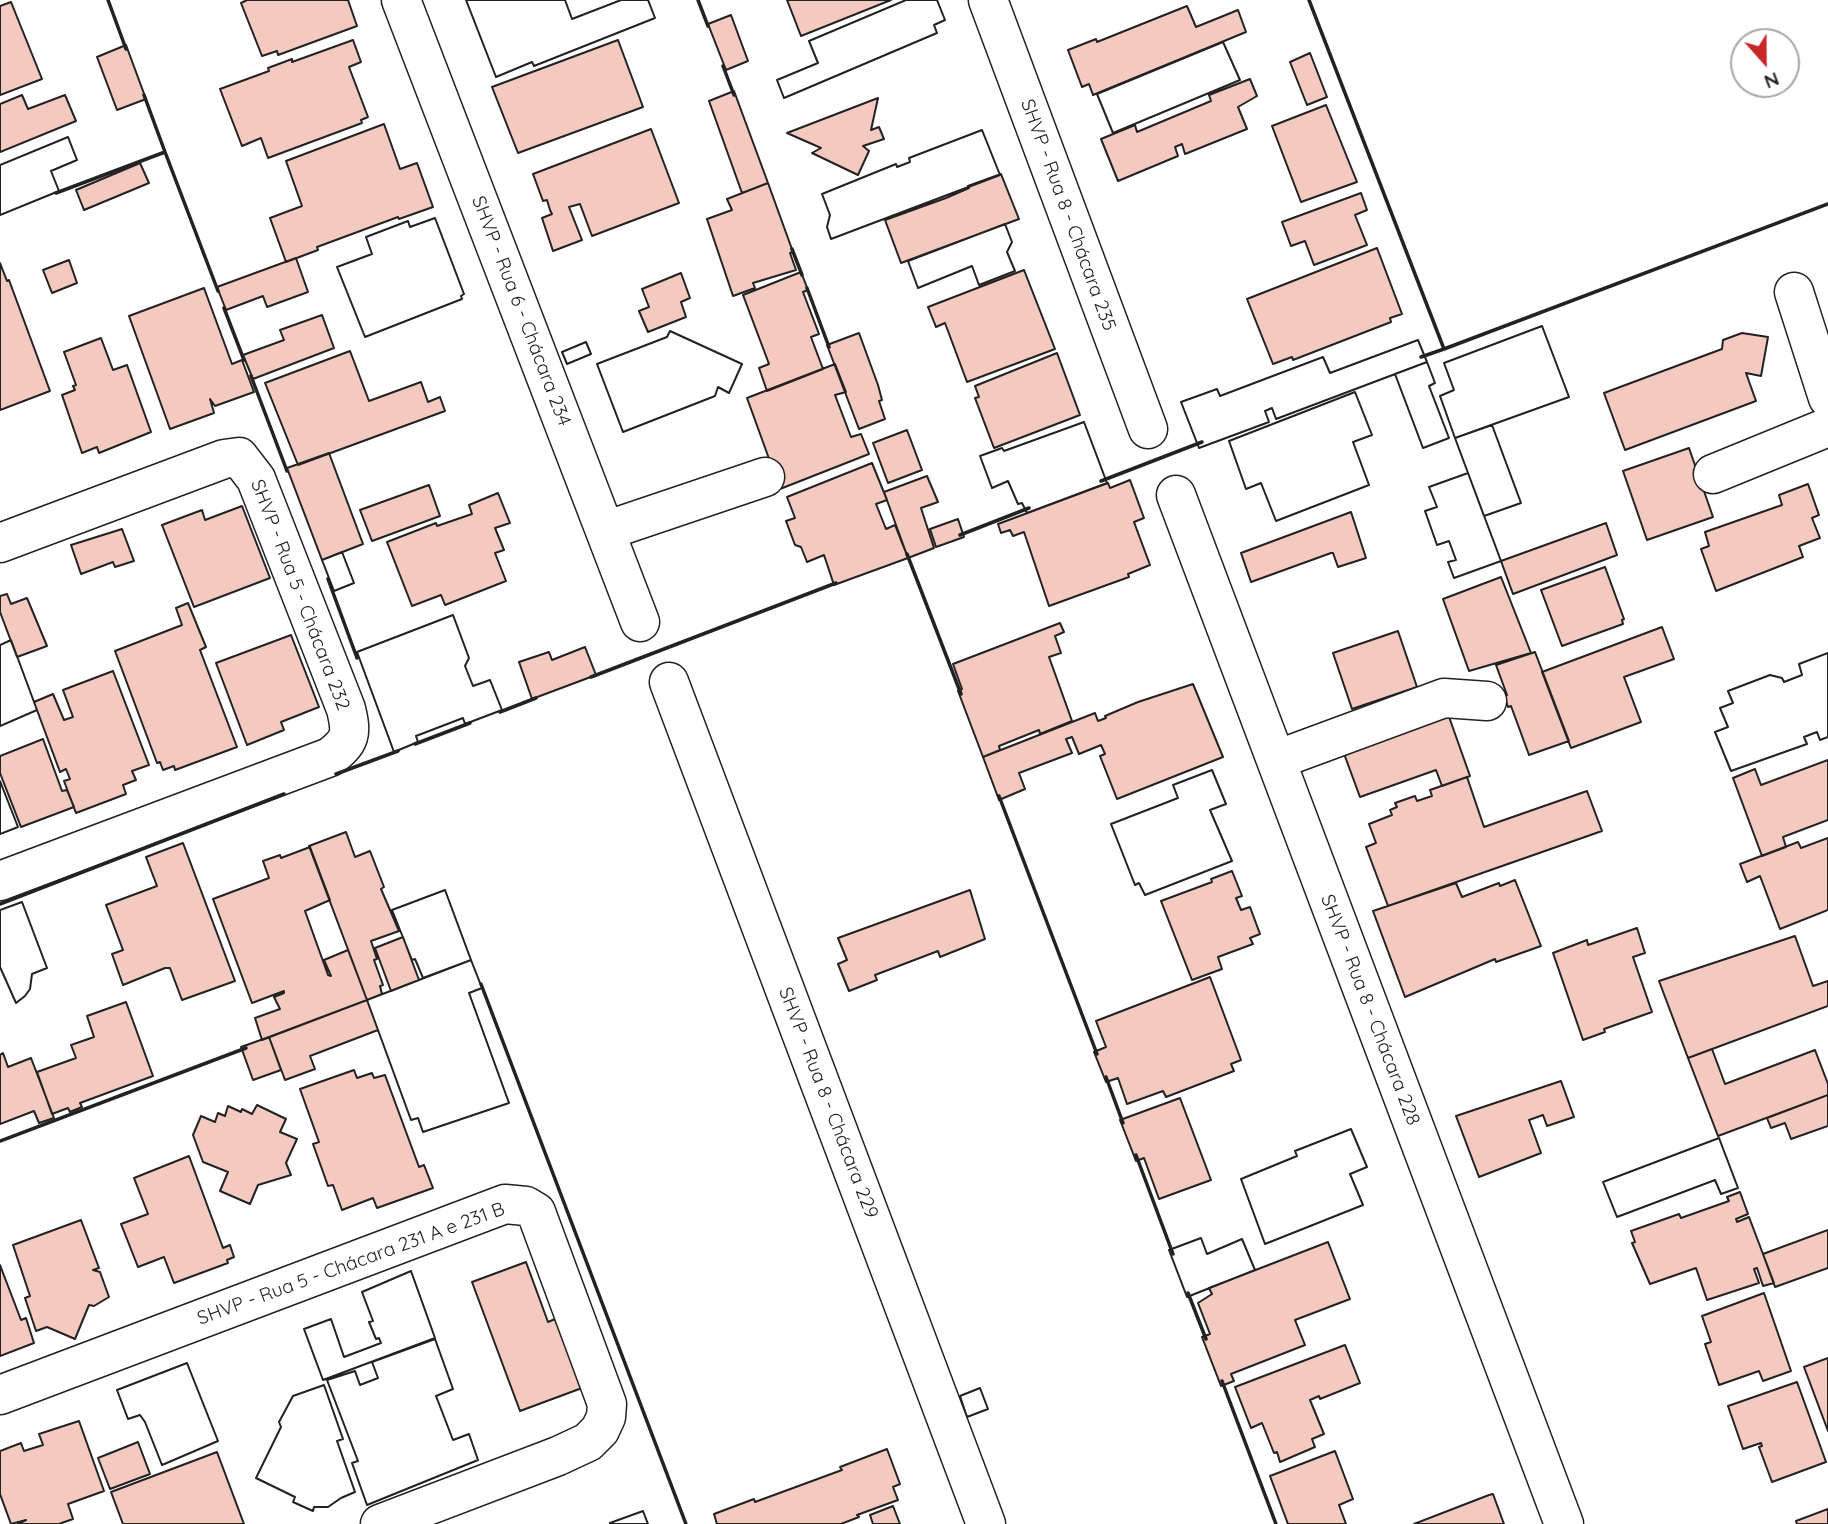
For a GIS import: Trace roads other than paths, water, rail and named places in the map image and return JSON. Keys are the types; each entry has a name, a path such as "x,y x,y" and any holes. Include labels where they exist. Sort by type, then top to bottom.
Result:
{"street":[{"name":"SHVP - Rua 6 - Chácara 234","path":"401,0 640,622"},
{"name":"SHVP - Rua 8 - Chácara 235","path":"988,0 1148,429"},
{"path":"1794,292 1828,398"},
{"path":"1713,474 1828,427"},
{"name":"SHVP - Rua 5 - Chácara 232","path":"0,543 224,459 239,457 256,479 346,709 351,731 344,747 330,757 0,881"},
{"path":"605,531 765,477"},
{"name":"SHVP - Rua 8 - Chácara 228","path":"1177,495 1564,1524"},
{"name":"SHVP - Rua 8 - Chácara 229","path":"670,682 985,1524"},
{"path":"1276,760 1444,698 1487,701"},
{"name":"SHVP - Rua 5 - Chácara 231 A e 231 B","path":"0,1395 505,1205 526,1206 536,1212 550,1246 607,1404 606,1417 600,1430 588,1442 380,1524"}]}
